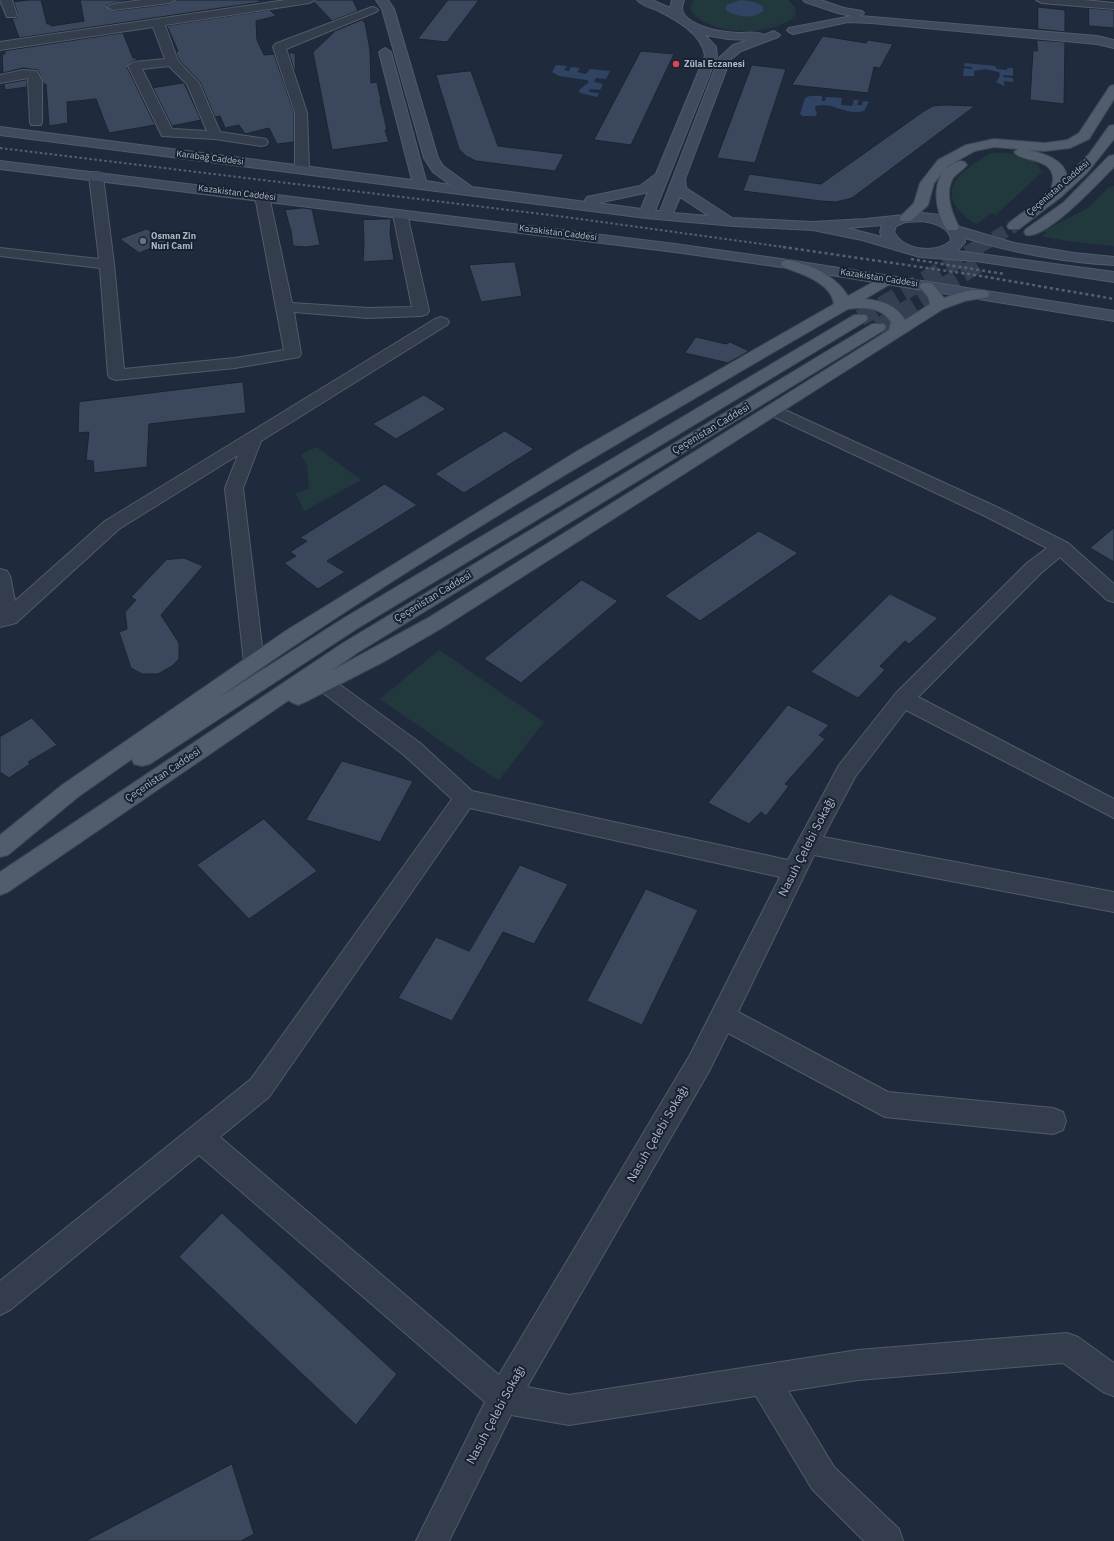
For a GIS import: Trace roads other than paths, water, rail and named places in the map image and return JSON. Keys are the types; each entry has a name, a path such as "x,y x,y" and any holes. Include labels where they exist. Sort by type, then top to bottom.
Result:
{"main road":[{"path":"382,0 388,9 431,158 438,169 449,179 472,192"},
{"path":"643,0 678,16 689,24 710,47 711,56 646,214"},
{"path":"678,0 674,7 678,16"},
{"path":"793,30 805,22 811,14 809,5 804,0"},
{"path":"809,0 842,11 874,16 1114,36"},
{"path":"370,5 377,24"},
{"path":"664,216 670,206 678,179 725,58 737,48 793,30 848,20 872,20 1096,40 1114,44"},
{"path":"689,24 706,31 728,36 752,37 774,35"},
{"path":"381,39 420,185"},
{"path":"902,247 891,240 887,232 890,224 903,218 921,205 929,179 943,163 971,148 994,143 1045,147 1070,144 1084,136 1114,89"},
{"name":"Çeçenistan Caddesi","path":"1014,226 1081,171 1104,144 1114,129"},
{"name":"Karabağ Caddesi","path":"0,131 646,214 734,222 813,226"},
{"path":"928,253 945,251 953,247 958,239 946,212 942,197 945,178 965,162 984,153 1004,150 1016,151 1036,156 1051,164 1059,173 1060,179 1051,197"},
{"path":"671,151 688,153"},
{"name":"Çeçenistan Caddesi","path":"1031,232 1069,205 1114,159"},
{"name":"Kazakistan Caddesi","path":"0,165 262,196 788,264 1114,316"},
{"path":"572,204 646,188 660,177"},
{"path":"678,179 679,190 684,194 711,211 734,222"},
{"path":"1069,205 1104,187"},
{"path":"813,226 903,218 931,218 953,228 1000,244 1041,252 1095,260 1114,261"},
{"path":"813,226 859,234 914,251 976,257 1114,277"},
{"path":"788,264 810,272 829,283 840,294 842,305"},
{"path":"0,849 70,791 294,635 585,454 887,280"},
{"path":"927,286 936,296 938,306"},
{"path":"238,726 325,684 378,656 435,623 774,410 888,329 938,306 962,297 982,294"},
{"path":"842,305 863,303 885,309 898,319 899,326 888,329"},
{"name":"Çeçenistan Caddesi","path":"0,849 351,623 860,318"},
{"name":"Çeçenistan Caddesi","path":"0,885 238,726 333,660 397,619 888,329"}],"street":[{"path":"124,27 113,3 169,0"},
{"path":"0,46 309,0"},
{"path":"1042,0 1114,6"},
{"path":"4,2 11,15"},
{"path":"302,169 301,113 280,47 370,5"},
{"path":"158,23 172,62 193,83 215,135"},
{"path":"172,62 134,66 167,133 215,135 261,142"},
{"path":"0,79 23,74 33,74 36,81 36,122"},
{"path":"96,176 107,264 116,375 234,363 293,354 262,196"},
{"path":"285,307 368,313 420,311 400,214"},
{"path":"0,252 107,264"},
{"path":"4,619 112,525 441,322"},
{"path":"774,410 992,512 1061,547 1114,594"},
{"path":"253,438 234,488 254,663"},
{"name":"Nasuh Çelebi Sokağı","path":"432,1541 503,1398 699,1064 808,844 847,771 903,699 1034,568 1061,547"},
{"path":"0,576 4,619"},
{"path":"325,684 412,749 465,798 795,871"},
{"path":"903,699 1114,809"},
{"path":"0,1300 260,1088 465,798"},
{"path":"808,844 1114,902"},
{"path":"722,1017 885,1104 1053,1121"},
{"path":"200,1138 503,1398 569,1410 858,1365 1067,1348 1114,1381"},
{"path":"764,1380 823,1478 887,1541"}],"water":[{"path":"741,0 754,2 763,6 763,11 755,15 740,16 726,10 726,5"},
{"path":"965,63 995,66 997,69 1007,70 1007,68 1013,68 1013,76 1004,75 1003,77 1013,78 1013,82 1004,81 1004,86 996,82 1000,76 999,72 985,69 974,71 974,76 963,76 964,68 972,69 972,67 964,66"},
{"path":"556,65 567,66 564,70 569,71 571,67 580,68 577,72 586,74 590,69 610,71 606,79 596,78 594,82 603,84 600,90 590,89 589,92 599,93 597,97 580,93 579,90 589,82 587,80 559,76 552,72"},
{"path":"810,96 822,96 822,101 825,101 826,97 842,98 841,105 852,106 854,100 859,100 857,105 862,105 863,101 869,102 864,111 850,112 828,105 822,105 816,106 816,116 803,116 800,114 805,98"}],"tunnel":[{"path":"978,248 1014,226"},
{"path":"860,318 980,247"},
{"path":"878,327 984,261"}],"railway":[{"path":"0,148 558,216 791,248"},
{"path":"783,247 975,275 1114,299"},
{"path":"911,259 1004,274"}],"place":[{"name":"Zülal Eczanesi","path":"676,64"},
{"name":"Osman Zin Nuri Cami","path":"143,241"}]}
